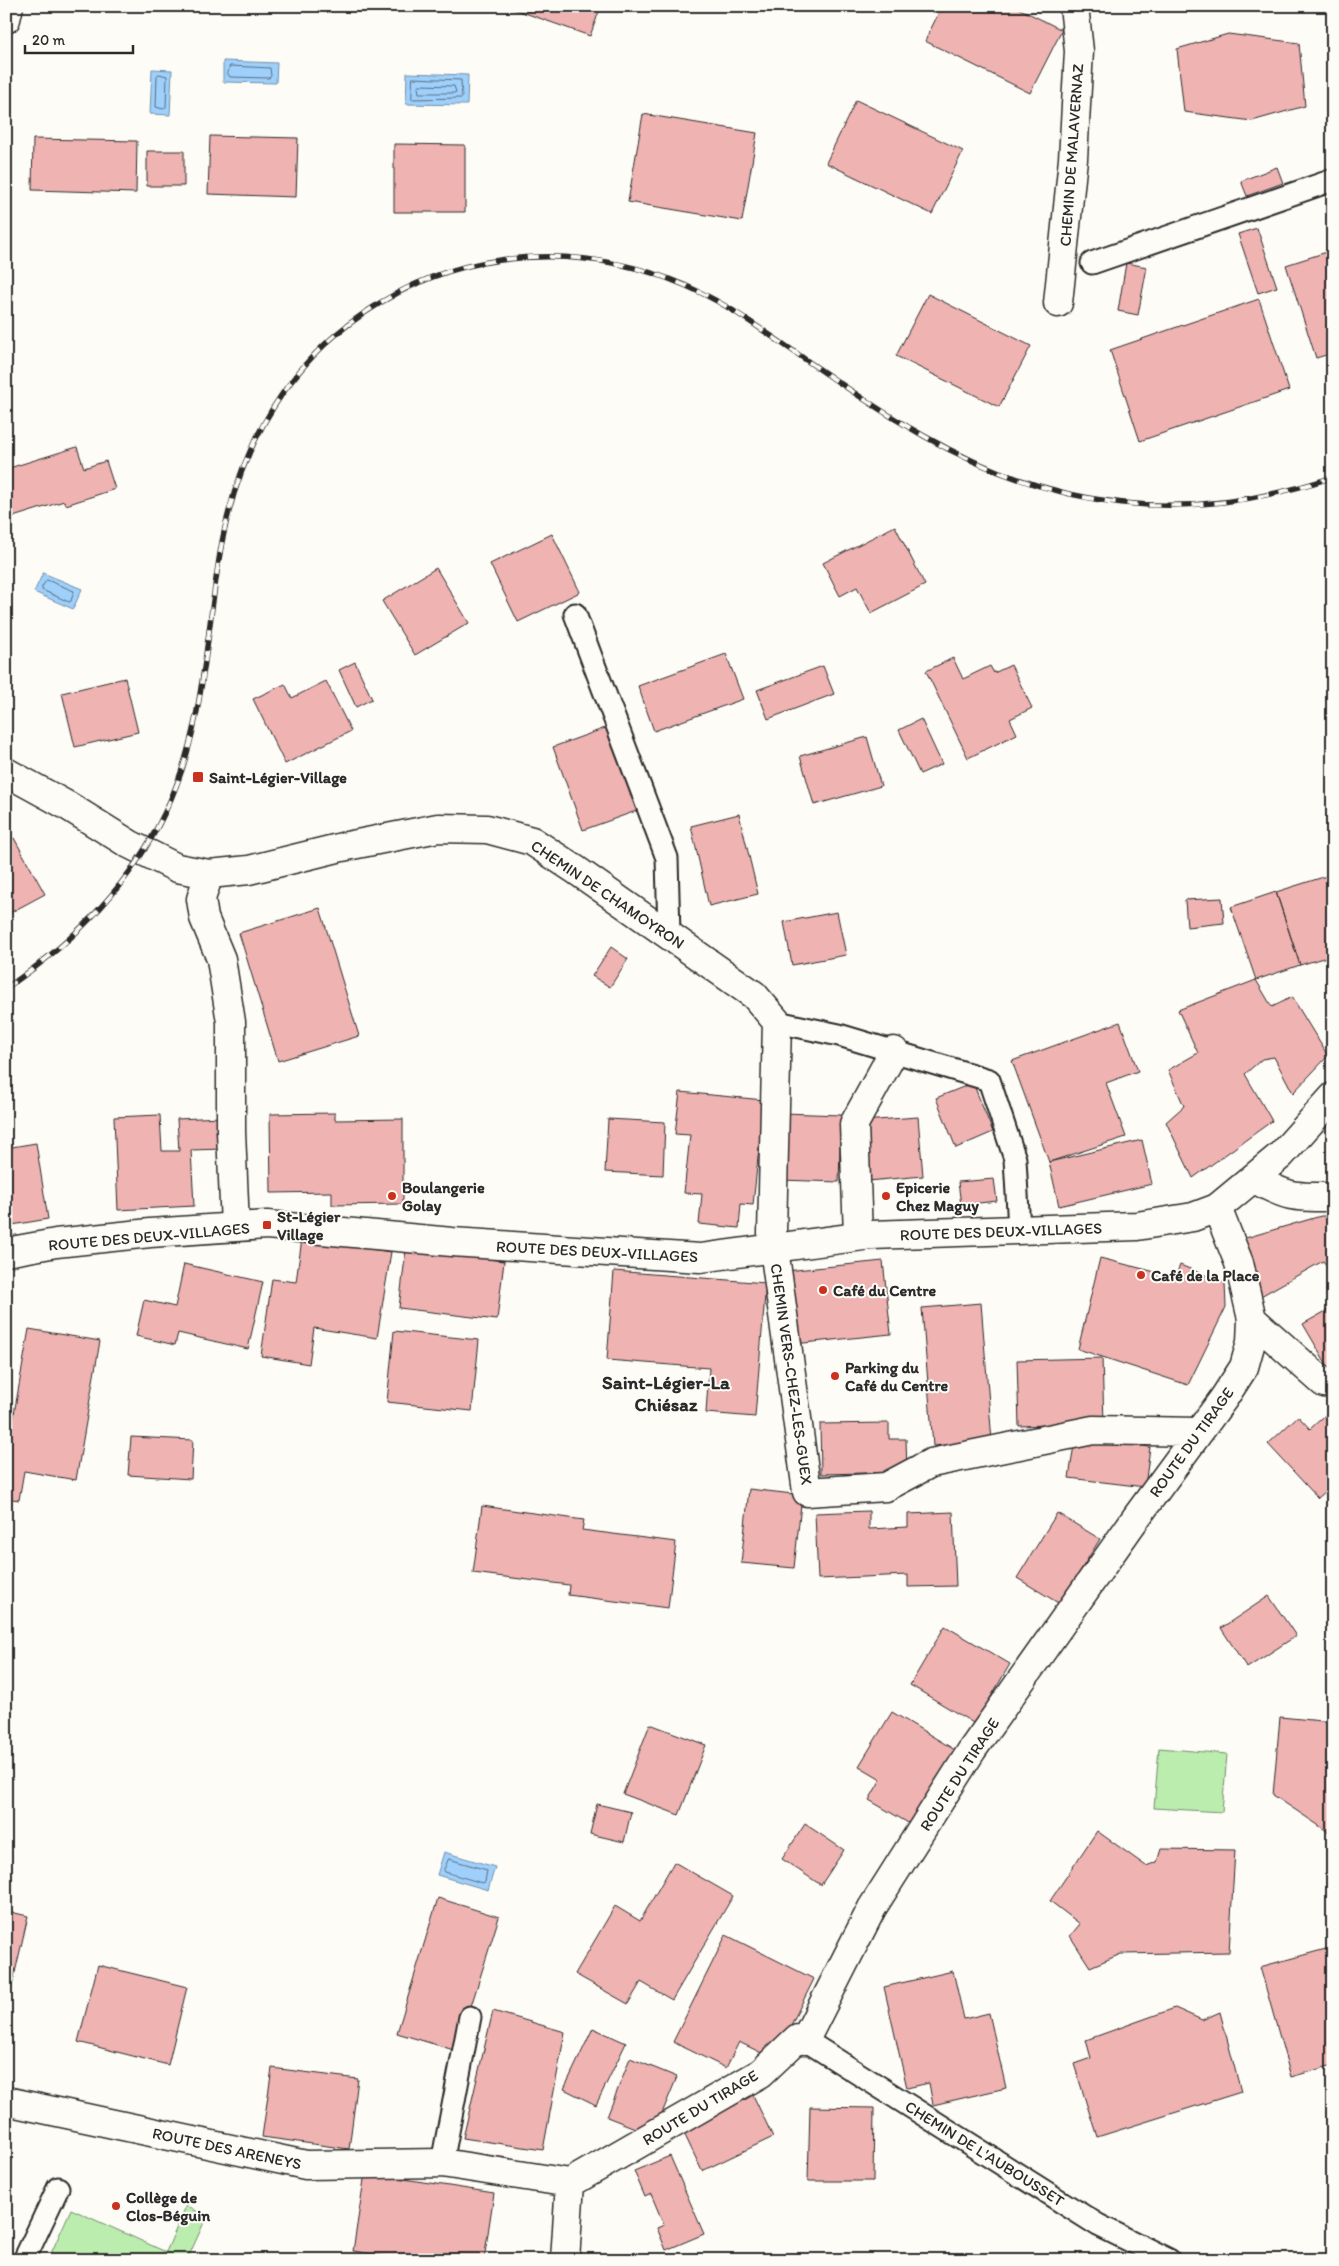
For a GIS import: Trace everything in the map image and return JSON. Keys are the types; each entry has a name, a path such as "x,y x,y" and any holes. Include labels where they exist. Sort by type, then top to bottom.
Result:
{"street":[{"path":"6,19 8,6"},
{"name":"CHEMIN DE MALAVERNAZ","path":"1058,303 1073,159 1076,110 1079,51 1074,6"},
{"name":"CHEMIN DE CHAMOYRON","path":"6,772 68,806 129,844 177,868 209,874 249,870 342,847 438,828 486,829 532,841 669,934 754,995 777,1022"},
{"path":"209,874 201,899 202,908 204,918 221,959 231,1022 231,1131 235,1227"},
{"path":"773,1249 771,1220 777,1022"},
{"path":"858,1236 854,1124 894,1051"},
{"name":"ROUTE DES DEUX-VILLAGES","path":"6,1252 95,1238 267,1225 452,1242 683,1258 731,1255 858,1236 1137,1226 1193,1216 1217,1208 1255,1179 1281,1155 1333,1097"},
{"path":"1255,1179 1286,1195 1307,1198 1333,1197"},
{"name":"ROUTE DU TIRAGE","path":"570,2183 761,2073 798,2038 805,2040 872,1908 972,1750 1224,1398 1244,1366 1251,1342 1252,1319 1239,1263 1217,1208"},
{"name":"CHEMIN VERS-CHEZ-LES-GUEX","path":"773,1249 807,1492 886,1487 931,1463 1093,1430 1198,1432"},
{"path":"1252,1319 1324,1383 1333,1384"},
{"name":"ROUTE DES ARENEYS","path":"6,2101 306,2165 442,2163 570,2183"},
{"path":"565,2260 570,2183"}],"lane":[{"path":"1092,263 1333,180"},
{"path":"575,614 667,858 669,934"},
{"path":"777,1022 839,1035 989,1080 1015,1159 1019,1229"},
{"path":"442,2163 470,2017"},
{"name":"CHEMIN DE L'AUBOUSSET","path":"805,2040 1098,2225 1169,2260"},
{"path":"24,2260 58,2188"}],"green space":[{"path":"1159,1748 1227,1754 1222,1812 1154,1808"},
{"path":"186,2206 207,2216 187,2260 48,2260 71,2209 166,2252"}],"water":[{"path":"223,61 277,63 276,83 223,82"},
{"path":"152,69 172,70 170,115 150,114"},
{"path":"407,73 468,75 467,105 406,104"},
{"path":"43,573 82,589 73,609 34,592"},
{"path":"444,1852 495,1867 488,1890 437,1875"}],"building":[{"path":"381,6 396,6 395,10"},
{"path":"505,6 601,6 590,36"},
{"path":"942,6 1014,6 1062,30 1030,93 925,41"},
{"path":"1228,34 1299,43 1305,106 1252,121 1184,112 1177,49"},
{"path":"856,100 963,151 932,214 826,163"},
{"path":"643,114 757,133 742,221 628,202"},
{"path":"210,136 298,138 296,197 208,194"},
{"path":"33,139 137,141 136,193 32,190"},
{"path":"394,144 465,145 465,212 394,212"},
{"path":"147,151 184,151 184,186 147,186"},
{"path":"1277,167 1283,183 1247,196 1241,181"},
{"path":"1257,228 1277,287 1258,293 1238,234"},
{"path":"1333,250 1333,353 1316,358 1286,265"},
{"path":"1126,263 1147,267 1138,315 1118,311"},
{"path":"928,294 1031,346 999,407 896,356"},
{"path":"1259,299 1289,390 1140,441 1110,350"},
{"path":"77,447 84,468 106,461 115,489 66,505 64,501 10,518 6,505 6,469"},
{"path":"895,526 925,585 871,613 857,587 840,596 823,563"},
{"path":"552,534 580,592 518,622 490,564"},
{"path":"436,568 469,623 415,655 382,601"},
{"path":"726,654 743,699 654,731 638,686"},
{"path":"953,658 963,679 990,666 994,673 1011,665 1032,708 1010,719 1017,734 968,758 926,671"},
{"path":"355,662 372,699 356,707 339,670"},
{"path":"823,666 834,694 768,719 757,690"},
{"path":"125,678 138,732 75,747 62,693"},
{"path":"326,681 351,731 285,764 253,699 285,684 292,698"},
{"path":"921,719 942,764 920,774 899,730"},
{"path":"608,727 639,810 583,830 553,747"},
{"path":"867,737 881,786 814,805 800,756"},
{"path":"739,814 758,894 709,906 691,826"},
{"path":"14,838 45,894 6,915 6,842"},
{"path":"1333,874 1333,955 1300,965 1276,892"},
{"path":"1276,892 1300,965 1256,980 1231,907"},
{"path":"1222,898 1224,923 1187,927 1185,900"},
{"path":"320,908 359,1036 278,1061 239,933"},
{"path":"837,912 846,955 792,965 784,922"},
{"path":"611,947 628,959 610,987 592,976"},
{"path":"1256,980 1272,1007 1292,997 1328,1056 1293,1093 1274,1057 1262,1059 1245,1074 1272,1121 1193,1178 1166,1122 1184,1106 1168,1070 1198,1053 1178,1010"},
{"path":"1120,1022 1138,1071 1106,1083 1126,1137 1049,1162 1012,1061"},
{"path":"973,1083 993,1132 956,1148 936,1098"},
{"path":"680,1092 764,1100 753,1205 741,1204 739,1228 699,1224 702,1194 684,1193 690,1135 675,1134"},
{"path":"335,1113 335,1120 403,1119 403,1204 332,1205 332,1192 271,1193 270,1114"},
{"path":"783,1113 841,1115 839,1182 781,1180"},
{"path":"160,1115 162,1151 179,1151 177,1119 222,1117 224,1149 191,1150 194,1206 118,1210 114,1117"},
{"path":"918,1117 923,1176 868,1181 863,1121"},
{"path":"608,1119 665,1122 663,1175 605,1172"},
{"path":"1142,1140 1152,1184 1059,1206 1049,1162"},
{"path":"36,1143 48,1219 6,1226 6,1148"},
{"path":"994,1179 997,1201 961,1205 958,1182"},
{"path":"1321,1216 1333,1216 1333,1273 1323,1261 1259,1297 1242,1239"},
{"path":"302,1239 391,1252 377,1338 314,1328 309,1364 261,1356 272,1279 296,1282"},
{"path":"406,1249 504,1261 497,1320 399,1308"},
{"path":"1100,1258 1175,1277 1180,1265 1225,1283 1226,1307 1188,1385 1078,1349"},
{"path":"883,1261 891,1334 794,1344 786,1271"},
{"path":"184,1264 263,1282 248,1349 178,1333 175,1345 136,1336 144,1300 175,1307"},
{"path":"614,1271 766,1283 755,1417 706,1413 709,1368 607,1360"},
{"path":"981,1303 992,1441 933,1446 922,1308"},
{"path":"1333,1307 1333,1375 1303,1324"},
{"path":"29,1329 100,1341 76,1480 24,1471 19,1500 6,1498 6,1459"},
{"path":"394,1331 479,1340 472,1411 387,1402"},
{"path":"1102,1358 1104,1423 1019,1426 1017,1360"},
{"path":"1333,1408 1333,1485 1318,1498 1268,1444 1298,1416 1310,1429"},
{"path":"889,1423 889,1439 906,1439 907,1472 821,1474 820,1424"},
{"path":"131,1437 193,1440 191,1479 128,1475"},
{"path":"1075,1438 1150,1447 1145,1487 1069,1478"},
{"path":"749,1489 802,1495 794,1568 741,1563"},
{"path":"482,1506 584,1520 582,1530 676,1542 668,1608 568,1595 569,1585 473,1573"},
{"path":"869,1511 869,1529 908,1527 908,1514 953,1512 956,1586 908,1587 908,1575 818,1579 815,1513"},
{"path":"1057,1513 1100,1539 1060,1604 1017,1578"},
{"path":"1269,1596 1296,1636 1247,1668 1221,1628"},
{"path":"945,1626 1010,1664 975,1724 910,1685"},
{"path":"892,1712 955,1750 910,1824 869,1800 881,1779 859,1766"},
{"path":"1280,1717 1333,1722 1333,1835 1273,1795"},
{"path":"650,1724 706,1745 679,1815 623,1794"},
{"path":"597,1804 631,1812 624,1842 590,1834"},
{"path":"805,1824 844,1850 821,1885 782,1859"},
{"path":"1097,1831 1146,1866 1157,1862 1161,1849 1235,1850 1229,1952 1121,1954 1090,1967 1070,1936 1080,1924 1050,1901"},
{"path":"674,1862 733,1896 672,2000 641,1982 628,2004 575,1974 615,1906 640,1921"},
{"path":"438,1898 499,1917 457,2051 397,2033"},
{"path":"6,1911 28,1916 6,2012"},
{"path":"726,1935 814,1979 774,2059 739,2042 726,2068 673,2042"},
{"path":"1333,1947 1333,2065 1291,2077 1260,1967"},
{"path":"98,1965 187,1987 168,2065 78,2042"},
{"path":"953,1971 964,2019 989,2013 1006,2088 933,2105 929,2083 907,2088 884,1987"},
{"path":"1175,2008 1202,2020 1220,2012 1241,2092 1097,2137 1074,2064 1091,2058 1086,2040"},
{"path":"493,2011 565,2032 543,2150 463,2138"},
{"path":"593,2028 626,2043 596,2105 564,2089"},
{"path":"630,2058 677,2077 653,2135 607,2117"},
{"path":"272,2068 358,2079 349,2149 262,2137"},
{"path":"753,2095 773,2137 702,2171 682,2129"},
{"path":"810,2107 874,2108 873,2181 808,2181"},
{"path":"670,2156 704,2234 666,2250 657,2228 664,2225 651,2194 645,2197 634,2171"},
{"path":"365,2173 494,2193 484,2260 411,2260 353,2251"}],"railway":[{"path":"6,988 54,952 98,911 135,864 165,812 179,780 197,713 216,576 229,510 251,450 265,421 282,394 302,368 324,345 364,313 396,294 429,278 482,263 517,258 552,257 620,264 653,273 685,285 746,319 878,408 924,436 974,461 1023,481 1073,495 1123,503 1174,505 1226,502 1279,492 1333,477"}],"place":[{"name":"Saint-Légier-Village","path":"198,777"},
{"name":"Boulangerie Golay","path":"392,1196"},
{"name":"Epicerie Chez Maguy","path":"886,1196"},
{"name":"St-Légier Village","path":"267,1225"},
{"name":"Café de la Place","path":"1141,1275"},
{"name":"Café du Centre","path":"823,1290"},
{"name":"Parking du Café du Centre","path":"835,1376"},
{"name":"Collège de Clos-Béguin","path":"116,2206"}],"district":[{"name":"Saint-Légier-La Chiésaz","path":"666,1393"}]}
